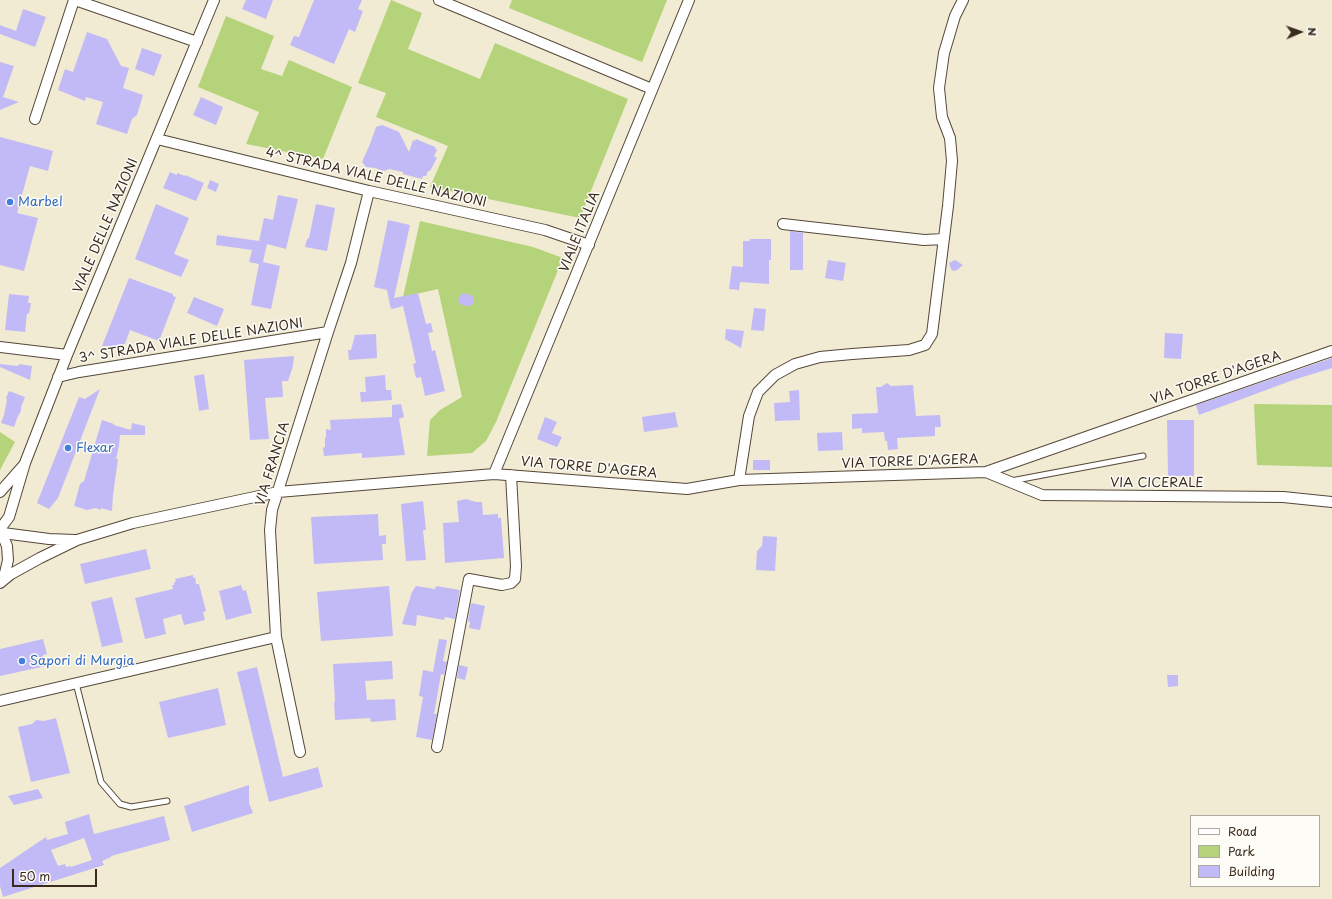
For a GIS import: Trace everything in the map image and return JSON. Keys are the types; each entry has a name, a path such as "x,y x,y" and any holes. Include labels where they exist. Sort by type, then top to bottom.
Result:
{"street":[{"path":"35,119 75,0 197,42"},
{"name":"VIALE DELLE NAZIONI","path":"1,530 9,517 26,463 67,354 214,0"},
{"path":"439,0 652,89"},
{"name":"VIALE ITALIA","path":"494,474 689,0"},
{"path":"739,480 749,416 758,392 775,375 795,364 820,358 909,350 925,345 932,334 952,161 950,138 942,118 939,88 944,53 955,16 963,0"},
{"name":"4^ STRADA VIALE DELLE NAZIONI","path":"157,139 369,191 545,230 589,245"},
{"name":"VIA FRANCIA","path":"300,752 276,638 270,530 272,510 351,263 369,191"},
{"path":"783,224 924,240 944,239"},
{"name":"3^ STRADA VIALE DELLE NAZIONI","path":"58,377 87,370 328,332"},
{"path":"0,347 67,354"},
{"name":"VIA TORRE D'AGERA","path":"77,540 133,523 278,492 494,474 687,489 739,480 986,472 1332,351"},
{"name":"VIALE DELLE NAZIONI","path":"0,492 26,463"},
{"name":"VIA CICERALE","path":"986,472 1042,495 1282,497 1332,502"},
{"path":"437,747 469,579 502,585 511,584 515,579 516,566 511,475"},
{"path":"1,530 49,539 77,540"},
{"path":"0,582 5,573 8,560 7,546 1,530"},
{"path":"0,582 11,574 40,558 77,540"},
{"path":"0,701 276,638"}],"lane":[{"path":"1008,482 1144,456"},
{"path":"76,683 101,782 120,804 131,807 168,800"}],"green space":[{"path":"391,0 422,13 408,49 480,79 495,43 628,99 580,218 430,187 448,146 376,117 386,93 358,83"},
{"path":"512,0 667,0 642,62 509,8"},
{"path":"226,16 274,36 261,69 282,76 289,60 352,87 323,159 246,144 259,112 198,87"},
{"path":"420,221 533,247 563,258 496,422 486,441 472,453 427,456 430,420 440,410 462,397 438,289 403,297"},
{"path":"1254,404 1332,405 1332,467 1257,465"},
{"path":"0,432 15,442 0,470"}],"building":[{"path":"246,0 273,0 266,19 242,9"},
{"path":"314,0 362,0 358,9 363,11 355,32 349,29 334,64 290,45 294,36 299,37"},
{"path":"23,9 46,17 35,47 0,34 0,25 16,31"},
{"path":"87,32 107,39 121,66 129,68 123,88 143,95 137,115 132,119 127,134 96,124 103,102 86,97 85,101 58,90 65,69 73,72"},
{"path":"142,48 162,55 154,76 135,69"},
{"path":"0,62 14,66 3,97 19,102 0,110"},
{"path":"201,97 223,107 216,125 193,115"},
{"path":"382,125 399,132 409,152 413,140 415,141 416,139 435,147 437,150 434,156 437,158 426,176 423,176 422,179 389,169 384,171 366,167 362,162 376,127"},
{"name":"Marbel","path":"0,137 53,151 48,171 30,166 17,213 38,218 24,271 0,265"},
{"path":"170,172 177,175 177,173 185,175 204,183 196,201 163,188"},
{"path":"210,180 219,184 216,192 207,188"},
{"path":"278,195 298,199 286,249 267,244 263,262 280,266 271,309 251,305 259,264 249,262 252,250 216,245 217,235 259,241 264,218 273,220"},
{"path":"156,204 189,218 174,254 189,260 181,277 135,259"},
{"path":"316,204 335,208 327,251 305,247 307,239 309,238"},
{"path":"388,220 410,225 394,298 418,293 426,324 431,323 433,332 428,333 432,351 435,350 445,391 425,396 421,377 416,378 413,364 416,363 403,306 392,309 392,307 391,310 387,290 374,287"},
{"path":"790,231 803,233 803,270 790,270"},
{"path":"750,239 771,239 769,284 740,282 739,290 729,289 732,266 743,267 743,241 750,241"},
{"path":"828,260 846,263 843,281 825,278"},
{"path":"955,260 963,265 957,270 953,271 949,263"},
{"path":"129,278 173,294 173,296 176,297 159,341 130,330 125,344 102,346"},
{"path":"463,293 471,295 474,298 474,303 470,306 460,304 458,299"},
{"path":"9,294 29,296 28,303 31,303 29,314 27,313 25,332 5,330"},
{"path":"194,297 224,309 217,326 187,313"},
{"path":"754,308 766,309 764,331 751,330"},
{"path":"726,329 744,331 741,348 725,339"},
{"path":"1165,333 1183,334 1181,359 1164,358"},
{"path":"376,334 377,358 349,360 348,350 351,350 355,335"},
{"path":"294,356 293,366 288,381 282,381 283,397 265,398 269,439 250,440 244,360"},
{"path":"1332,358 1332,368 1293,380 1199,415 1196,405"},
{"path":"0,364 32,366 30,380 0,367"},
{"path":"204,374 209,409 199,411 194,376"},
{"path":"385,375 386,390 391,390 392,400 361,402 360,392 366,392 365,377"},
{"path":"887,383 891,386 913,385 916,416 940,415 941,427 935,427 935,436 897,438 898,449 888,450 884,432 862,433 862,428 852,429 852,414 878,413 876,387 881,387"},
{"name":"Flexar","path":"100,389 58,498 49,509 37,503 79,397 85,399"},
{"path":"799,390 800,420 775,421 774,403 790,402 789,391"},
{"path":"9,391 25,397 14,427 1,423 7,400 6,398"},
{"path":"401,404 404,417 399,419 405,455 362,458 362,453 324,456 323,448 325,447 326,429 331,430 330,420 392,417 392,405"},
{"path":"675,412 678,427 644,432 642,417"},
{"path":"545,417 557,422 552,433 562,437 557,447 537,439"},
{"path":"102,420 131,430 132,423 145,426 145,435 120,435 116,459 118,459 112,511 101,508 101,510 96,508 87,510 74,506 80,484 84,481"},
{"path":"1167,420 1194,420 1194,476 1168,476"},
{"path":"842,432 843,450 818,451 817,433"},
{"path":"753,460 770,460 770,470 753,470"},
{"path":"466,499 482,502 483,515 498,514 498,518 501,518 504,558 445,563 443,523 459,522 457,501"},
{"path":"423,501 426,530 423,530 426,560 406,561 401,504"},
{"path":"378,514 379,536 386,535 386,544 382,544 383,560 314,564 311,517"},
{"path":"763,536 777,537 775,571 756,570 757,551 762,546"},
{"path":"146,549 151,569 85,584 80,564"},
{"path":"193,575 193,578 195,577 196,584 199,584 206,611 203,612 205,620 184,625 181,614 163,619 166,634 145,639 135,598 173,589 172,585 176,582 175,579"},
{"path":"241,585 243,591 246,590 252,613 226,620 219,591"},
{"path":"389,586 393,636 321,641 317,592"},
{"path":"416,586 435,589 436,586 460,590 455,619 445,617 444,620 417,615 416,626 402,624 412,592"},
{"path":"112,597 123,642 102,647 91,602"},
{"path":"471,603 485,606 480,630 469,628 470,622 468,621"},
{"name":"Sapori di Murgia","path":"43,639 47,654 43,655 46,666 0,676 0,649"},
{"path":"439,639 447,640 443,661 447,662 444,675 441,674 434,714 437,714 432,740 416,737 423,697 419,696 423,670 433,672"},
{"path":"392,661 393,679 365,681 367,700 395,699 396,720 371,722 370,718 335,720 333,664"},
{"path":"459,665 468,667 465,680 457,678"},
{"path":"257,667 283,777 318,767 323,787 269,802 237,672"},
{"path":"1167,675 1178,675 1178,686 1168,687"},
{"path":"218,688 226,725 168,738 159,702"},
{"path":"56,718 70,773 31,782 18,727 32,724 36,720 44,721"},
{"path":"249,785 249,803 253,813 192,832 184,806"},
{"path":"38,789 43,798 14,805 8,796"},
{"path":"89,814 94,834 164,816 170,840 111,856 102,861 104,865 3,897 0,886 0,868 46,837 47,840 68,834 65,822","holes":["84,838 92,860 71,867 66,867 65,864 58,866 51,850"]}],"place":[{"name":"Marbel","path":"10,202"},
{"name":"Flexar","path":"68,448"},
{"name":"Sapori di Murgia","path":"22,661"}]}
